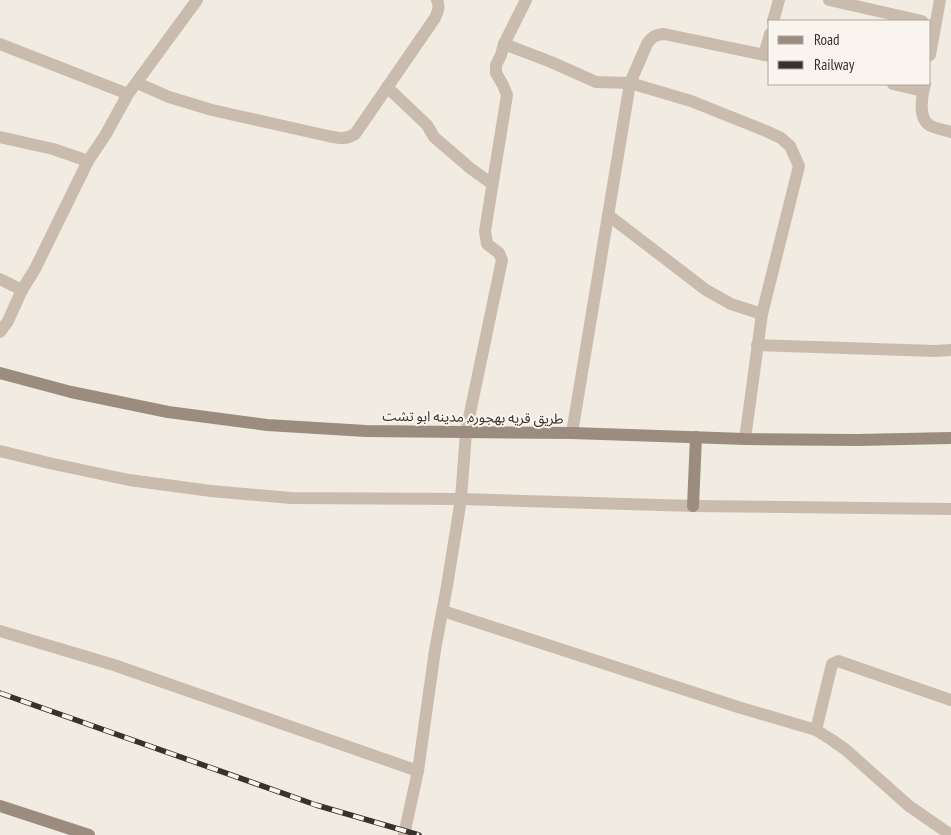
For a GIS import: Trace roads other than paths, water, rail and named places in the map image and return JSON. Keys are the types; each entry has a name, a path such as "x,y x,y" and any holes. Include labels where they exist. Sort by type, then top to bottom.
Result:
{"street":[{"path":"0,332 8,321 22,290 35,269 88,161 106,134 128,94 197,0"},
{"path":"137,83 169,97 212,110 344,138 349,137 355,134 435,18 439,5 437,0"},
{"path":"404,835 418,771 435,650 461,499 466,432 502,260 499,253 487,244 485,231 507,95 496,73 496,65 504,44 526,0"},
{"path":"773,20 779,0"},
{"path":"829,0 918,20"},
{"path":"931,40 932,24 940,0"},
{"path":"572,433 630,83 647,44 655,35 664,34 767,56"},
{"path":"0,44 128,94"},
{"path":"504,44 596,82 630,83 700,104 782,138 790,146 799,166 762,314 745,439"},
{"path":"903,85 924,87 921,103 926,122 930,126 951,132"},
{"path":"387,87 426,125 434,137 492,184"},
{"path":"0,137 53,149 88,161"},
{"path":"608,216 706,290 732,304 762,314"},
{"path":"0,279 22,290"},
{"path":"757,345 951,350"},
{"name":"طريق قريه بهجوره, مدينه ابو تشت","path":"0,373 71,392 168,412 257,424 366,431 572,433 745,439 857,440 951,438"},
{"path":"693,506 696,437"},
{"path":"0,451 129,480 211,491 291,498 461,499 693,506 951,509"},
{"path":"443,611 729,704 816,730 846,750 909,806 951,835"},
{"path":"0,631 114,665 418,771"},
{"path":"816,730 832,664 838,661 951,700"},
{"path":"0,806 68,832 89,835"}],"railway":[{"path":"0,693 316,805 419,835"}]}
